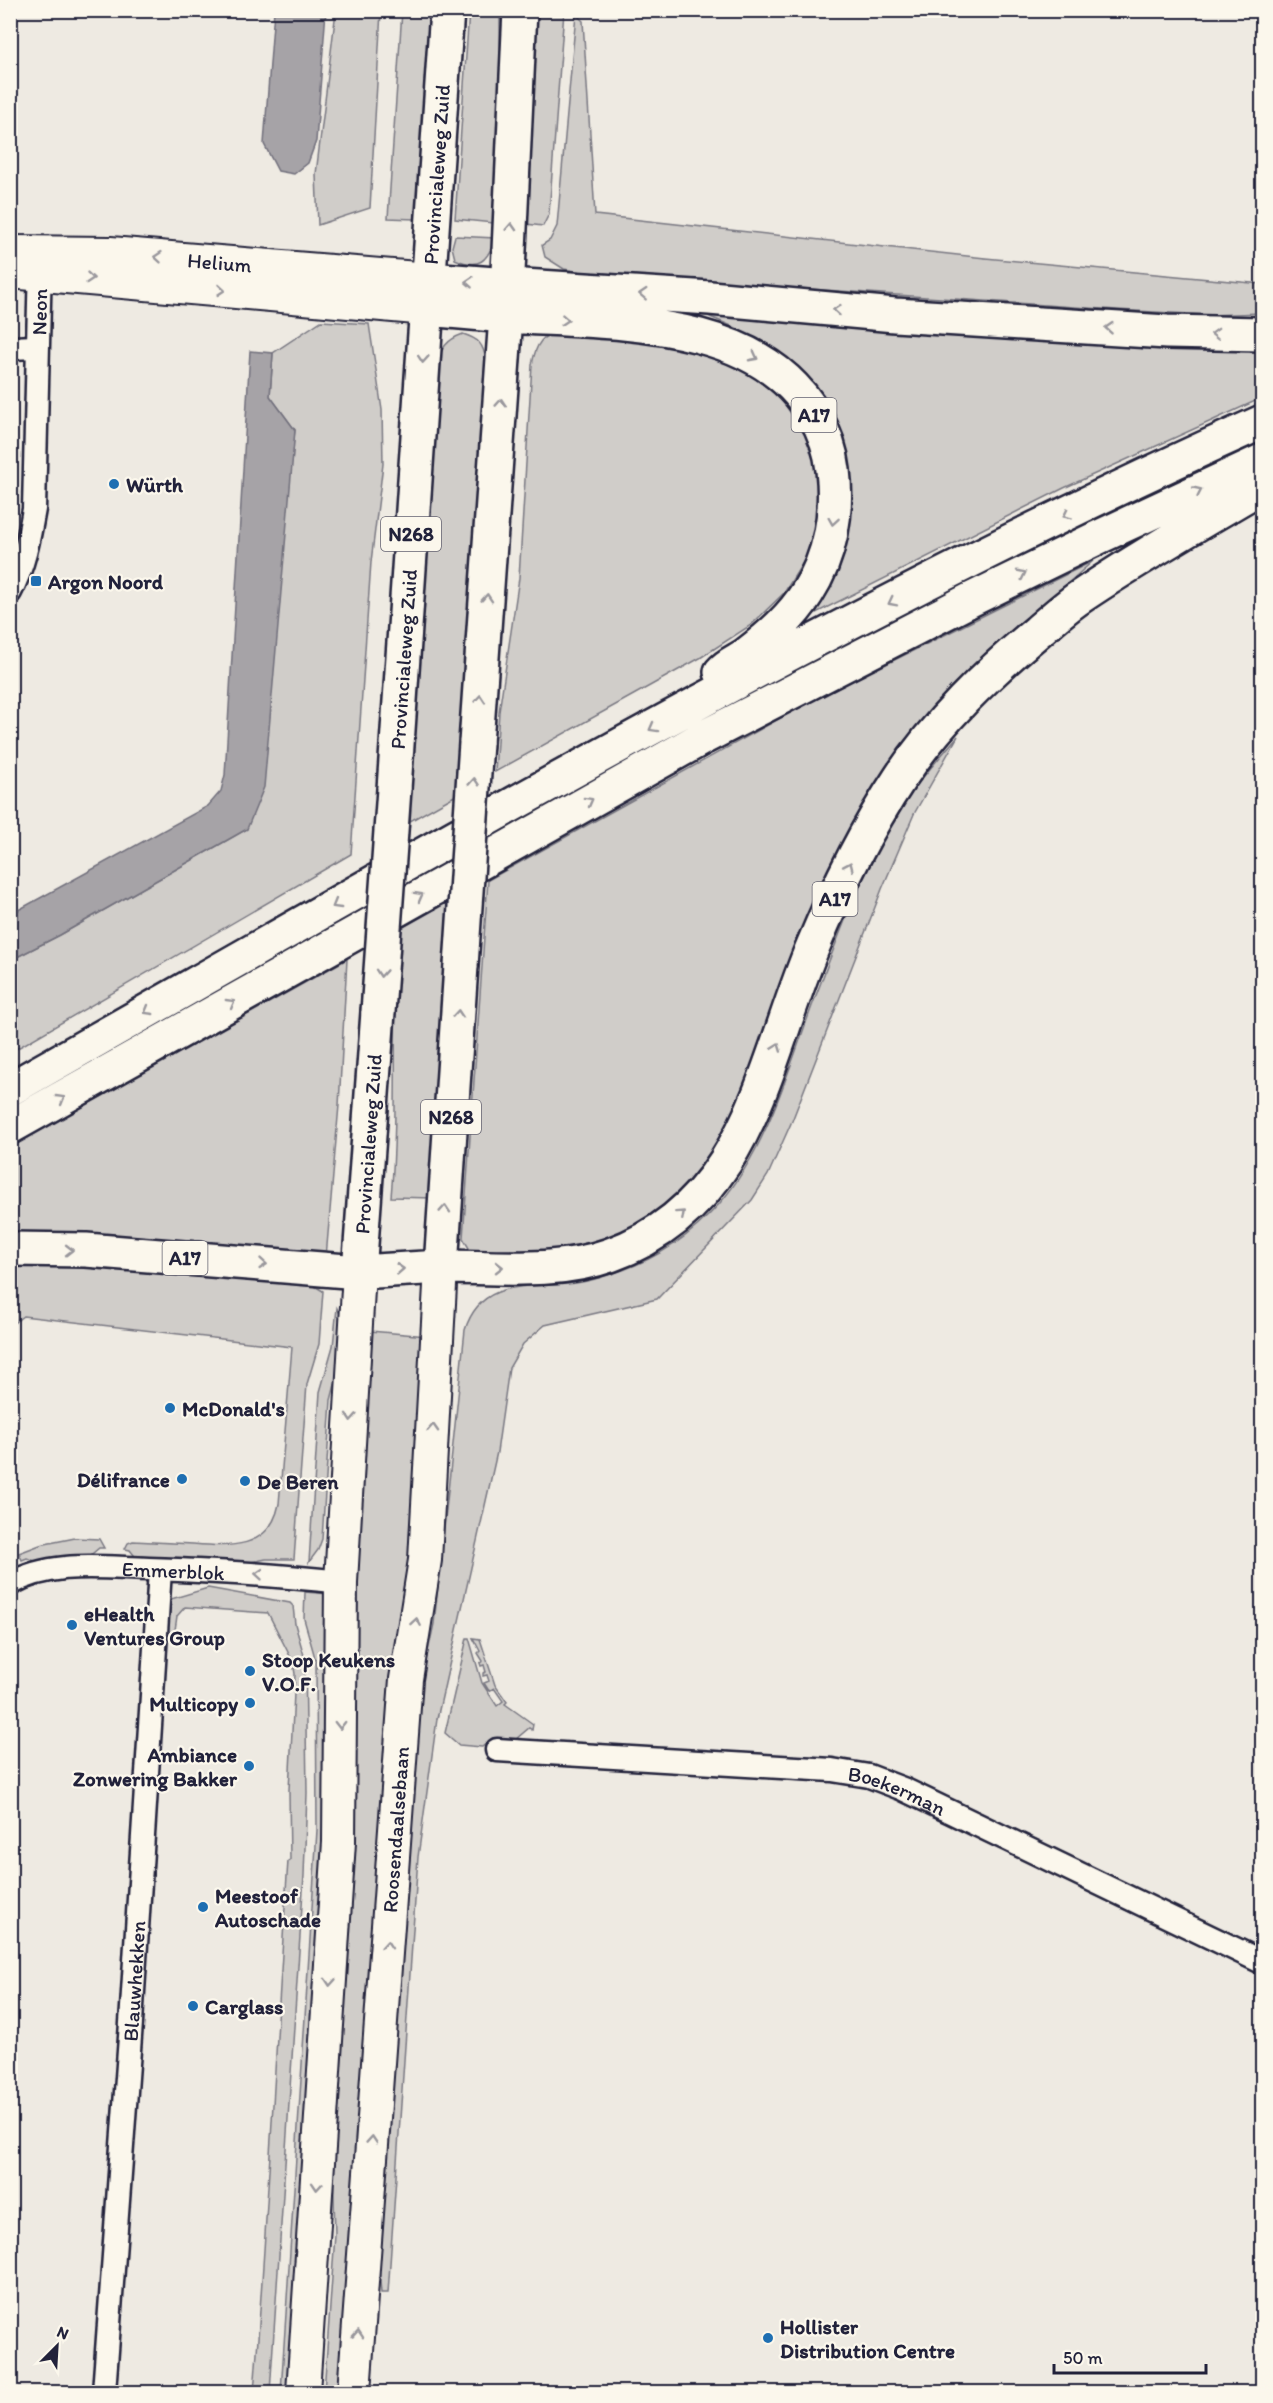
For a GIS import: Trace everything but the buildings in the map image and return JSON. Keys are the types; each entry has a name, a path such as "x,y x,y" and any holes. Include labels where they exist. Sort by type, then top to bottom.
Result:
{"main road":[{"name":"Provincialeweg Zuid","path":"359,1272 447,10"},
{"name":"N268","path":"441,1267 507,301 520,10"},
{"path":"428,294 507,301 710,297 895,315 1167,332 1263,334"},
{"name":"A17","path":"507,301 690,334 732,346 772,367 804,397 821,426 832,461 836,491 834,523 825,554 808,592 783,624 745,655 723,669 704,699"},
{"name":"A17","path":"10,1089 704,699 952,570 1263,422"},
{"path":"10,1127 704,737 980,595 1263,461"},
{"name":"A17","path":"441,1267 560,1267 609,1256 647,1238 677,1218 703,1193 725,1165 752,1117 812,948 856,853 899,779 926,742 957,705 1008,657 1077,599 1165,543 1263,486"},
{"name":"A17","path":"10,1249 86,1250 359,1272"},
{"path":"359,1272 441,1267"}],"street":[{"name":"Helium","path":"25,262 110,253 428,294"},
{"name":"Neon","path":"10,348 37,347 25,262"},
{"path":"10,592 19,577 34,509 37,347"},
{"name":"Roosendaalsebaan","path":"354,2392 406,1679 425,1560 441,1267"},
{"name":"N268","path":"341,1582 359,1272"},
{"name":"Emmerblok","path":"10,1584 35,1574 86,1566 217,1571 341,1582"},
{"name":"Blauwhekken","path":"104,2392 131,2023 160,1570"},
{"path":"303,2392 339,1842 341,1582"},
{"name":"Boekerman","path":"497,1750 832,1770 869,1776 903,1789 1263,1962"}],"shaded area":[{"path":"274,10 326,11 316,141 308,163 294,174 278,171 264,144"},
{"path":"336,11 381,11 370,208 318,225 316,174"},
{"path":"402,11 430,11 415,219 388,218"},
{"path":"469,11 500,11 500,78 493,223 455,219"},
{"path":"531,11 564,11 549,214 543,226 526,224"},
{"path":"576,14 583,21 595,215 985,258 1262,284 1262,313 1209,315 1117,310 593,274 564,269 545,257 542,245 550,240 557,226"},
{"path":"455,236 495,238 486,258 470,264 455,259 452,247"},
{"path":"686,311 1262,343 1262,398 1064,488 808,617 849,505 780,356 736,328 708,316"},
{"path":"321,321 369,324 382,410 383,464 371,562 351,854 11,1052 11,960 60,935 247,829 295,430 270,396 273,353"},
{"path":"562,326 690,346 741,369 768,386 784,403 808,439 817,464 819,517 807,556 784,593 751,625 700,658 495,772 499,712 519,578 532,365 541,341"},
{"path":"463,334 479,343 486,360 458,794 405,824 436,364 445,345"},
{"path":"250,351 273,353 270,396 295,430 264,787 247,829 60,935 11,960 11,914 208,806 221,791 225,775"},
{"path":"1093,561 983,658 913,742 759,1073 706,1174 644,1223 602,1242 567,1251 484,1256 470,1250 463,1238 488,880 804,705"},
{"path":"958,736 914,814 882,889 792,1121 768,1175 752,1200 657,1299 545,1325 523,1344 509,1368 497,1452 437,1719 418,1857 388,2293 381,2293 376,2232 412,1725 434,1624 465,1330 473,1313 483,1301 496,1293 510,1288 581,1282 634,1266 687,1235 720,1203 736,1182 763,1135 845,919 871,861 902,806"},
{"path":"450,901 433,1198 391,1197 395,1130 395,997 398,930"},
{"path":"347,959 339,1105 326,1257 11,1235 10,1148"},
{"path":"11,1259 311,1284 323,1291 319,1344 307,1384 294,1559 266,1559 236,1565 138,1560 130,1550 125,1549 128,1543 133,1541 234,1545 257,1538 267,1530 279,1504 292,1347 23,1316 11,1325 13,1296 11,1294"},
{"path":"337,1308 342,1318 345,1345 331,1400 322,1539 318,1550 309,1562 320,1392 333,1346"},
{"path":"370,1331 427,1336 345,2392 324,2392 335,2235 332,2122 349,1706"},
{"path":"75,1538 99,1539 104,1548 99,1548 87,1558 43,1564 27,1558 22,1560 19,1553 40,1545"},
{"path":"208,1588 290,1603 293,1606 295,1624 305,1659 307,1793 304,1875 270,2392 254,2392 288,1861 290,1860 289,1790 295,1674 293,1662 268,1613 185,1607 177,1616 174,1637 168,1630 171,1599"},
{"path":"305,1592 330,1594 329,1754 292,2392 281,2392 317,1830 316,1661 304,1619"},
{"path":"467,1638 469,1638 482,1683 497,1706 503,1701 494,1688 489,1691 484,1683 489,1681 487,1675 483,1676 486,1672 484,1665 481,1666 480,1663 483,1661 473,1638 480,1639 495,1685 507,1702 505,1704 533,1724 532,1730 529,1728 516,1739 493,1738 482,1747 459,1745 445,1733"}],"place":[{"name":"Würth","path":"114,484"},
{"name":"Argon Noord","path":"36,581"},
{"name":"McDonald's","path":"170,1408"},
{"name":"Délifrance","path":"182,1479"},
{"name":"De Beren","path":"245,1481"},
{"name":"eHealth Ventures Group","path":"72,1625"},
{"name":"Stoop Keukens V.O.F.","path":"250,1671"},
{"name":"Multicopy","path":"250,1703"},
{"name":"Ambiance Zonwering Bakker","path":"249,1766"},
{"name":"Meestoof Autoschade","path":"203,1907"},
{"name":"Carglass","path":"193,2006"},
{"name":"Hollister Distribution Centre","path":"768,2338"}]}
